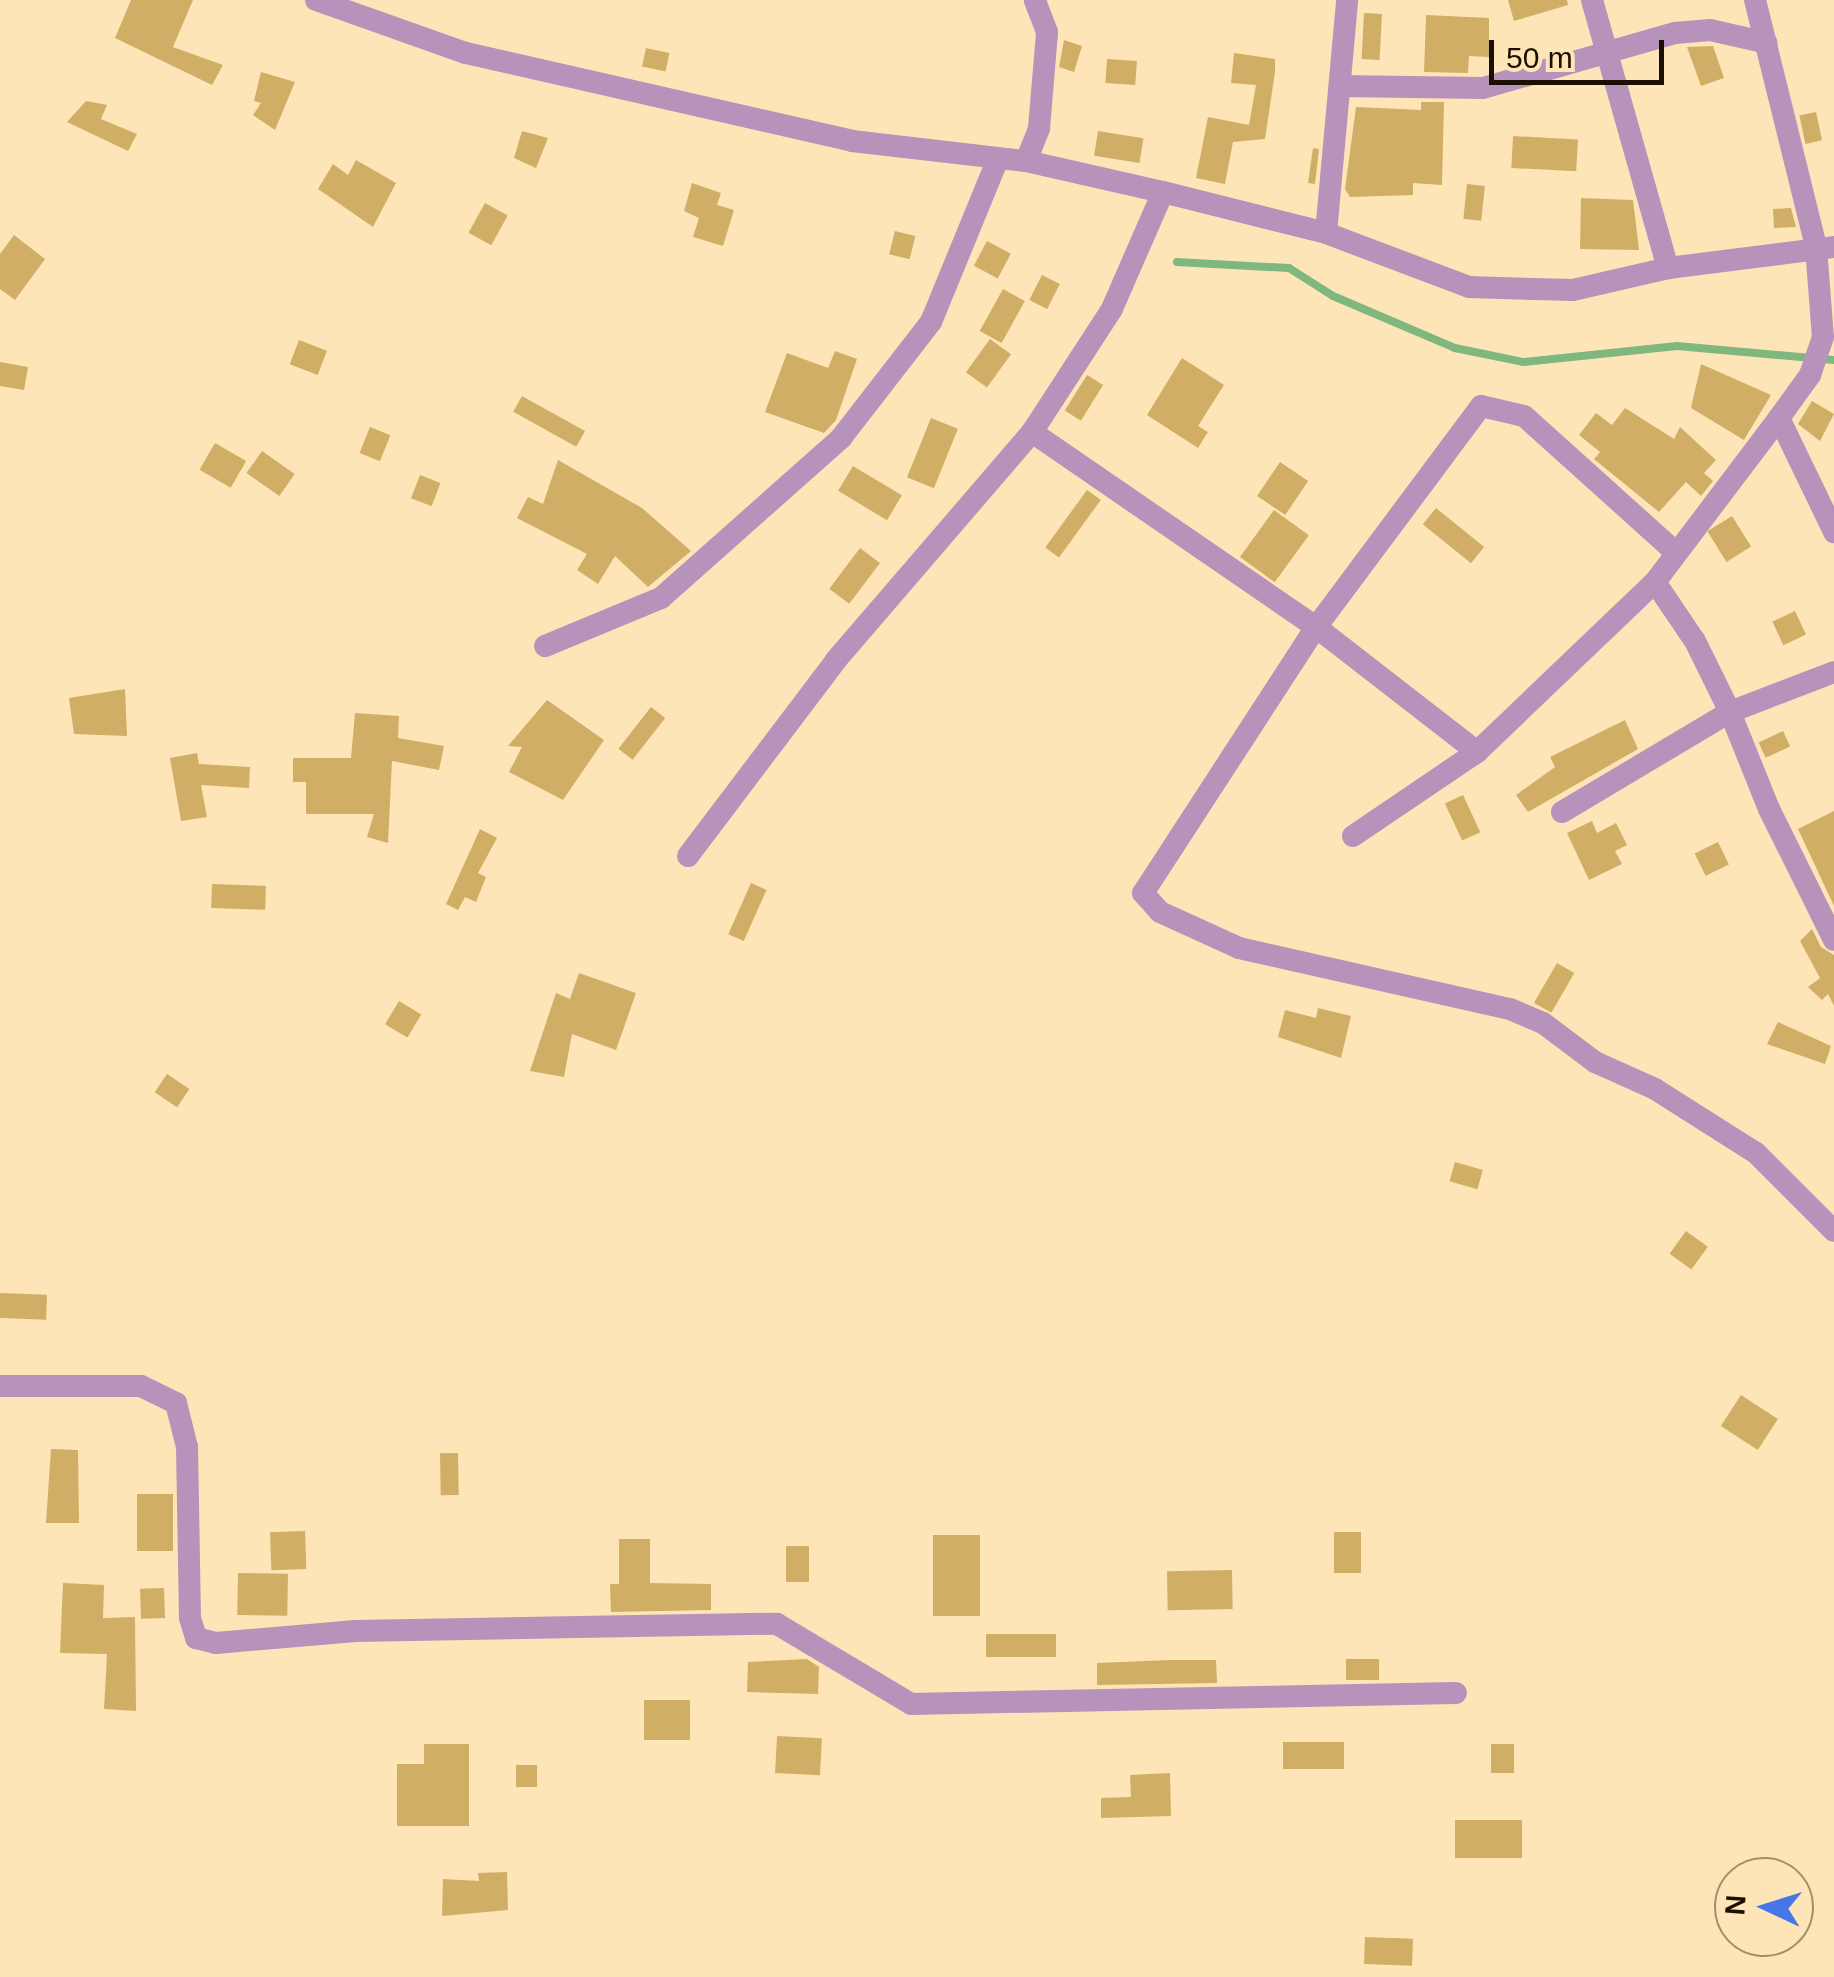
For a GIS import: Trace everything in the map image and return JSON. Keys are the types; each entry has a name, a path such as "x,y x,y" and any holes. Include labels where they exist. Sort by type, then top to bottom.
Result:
{"street":[{"path":"316,0 466,53 852,141 997,162 1026,161 1326,232 1469,287 1574,290 1668,268 1825,247"},
{"path":"1026,161 1039,128 1048,32 1036,0"},
{"path":"1326,232 1347,0"},
{"path":"1592,0 1668,268"},
{"path":"1352,836 1477,752 1654,582 1673,550 1810,375 1823,337 1825,247 1755,0"},
{"path":"1340,86 1482,88 1608,56 1626,46 1710,30 1767,43"},
{"path":"545,646 660,598 841,438 932,322 997,162"},
{"path":"688,856 836,660 1032,432 1112,309 1163,192"},
{"path":"1673,550 1540,428 1488,404 1480,406 1316,628 1145,886 1150,904 1239,948 1510,1009 1543,1023 1594,1062 1655,1089 1756,1154 1834,1231"},
{"path":"1779,418 1834,532"},
{"path":"1032,432 1316,628 1477,752"},
{"path":"1654,582 1696,641 1730,712 1768,810 1834,940"},
{"path":"1562,812 1730,712 1834,672"},
{"path":"0,1386 141,1386 176,1403 187,1447 190,1618 196,1638 216,1643 354,1631 778,1624 911,1704 1456,1693"}],"building":[{"path":"131,0 193,0 173,47 223,65 212,85 115,38"},
{"path":"1508,0 1567,0 1568,5 1514,21"},
{"path":"1364,13 1382,14 1380,60 1362,59"},
{"path":"1426,15 1489,18 1489,57 1469,56 1468,73 1424,72"},
{"path":"1064,40 1082,46 1074,72 1059,67"},
{"path":"1713,46 1724,78 1701,86 1687,47"},
{"path":"646,48 669,53 666,72 642,67"},
{"path":"1234,53 1275,59 1275,72 1265,139 1233,142 1225,184 1196,178 1208,117 1249,125 1256,85 1231,83"},
{"path":"1107,59 1137,61 1135,85 1105,83"},
{"path":"261,72 295,82 275,130 253,115 261,103 254,101"},
{"path":"86,101 107,105 101,119 137,134 128,151 67,122"},
{"path":"1421,102 1444,102 1442,185 1413,183 1413,195 1350,197 1345,189 1356,107 1421,110"},
{"path":"1816,112 1822,140 1805,144 1799,116"},
{"path":"522,131 548,138 536,168 514,158"},
{"path":"1098,131 1143,138 1140,163 1094,156"},
{"path":"1513,136 1578,139 1576,171 1511,168"},
{"path":"1313,148 1319,149 1315,184 1308,183"},
{"path":"356,160 396,183 373,227 318,189 333,164 348,175"},
{"path":"692,183 721,193 717,205 734,210 723,246 693,237 699,218 684,211"},
{"path":"1467,184 1485,186 1481,221 1463,219"},
{"path":"1581,198 1633,200 1639,250 1580,249"},
{"path":"485,203 508,216 491,245 469,233"},
{"path":"1791,208 1796,227 1774,228 1773,209"},
{"path":"895,231 915,236 910,259 889,254"},
{"path":"14,235 45,259 15,300 0,289 0,254"},
{"path":"987,241 1011,254 998,278 974,266"},
{"path":"1042,275 1060,284 1047,309 1029,300"},
{"path":"1003,289 1025,301 1002,343 980,331"},
{"path":"990,339 1011,354 987,387 966,372"},
{"path":"299,340 327,351 318,375 290,364"},
{"path":"835,351 857,359 836,420 824,433 765,412 787,353 828,368"},
{"path":"1182,358 1224,385 1198,426 1208,432 1198,448 1147,415"},
{"path":"0,362 28,367 24,390 0,386"},
{"path":"1701,364 1771,395 1744,440 1691,408"},
{"path":"1087,375 1103,385 1081,421 1065,411"},
{"path":"522,396 585,431 576,447 513,412"},
{"path":"1812,401 1834,414 1820,441 1798,424"},
{"path":"1625,408 1674,439 1680,427 1716,460 1704,473 1713,481 1701,496 1686,482 1659,512 1594,459 1600,452 1579,435 1596,413 1612,425"},
{"path":"931,418 958,429 934,488 907,477"},
{"path":"370,427 390,435 380,461 360,453"},
{"path":"215,443 246,461 231,488 200,470"},
{"path":"262,451 295,474 279,496 247,473"},
{"path":"558,460 642,508 691,551 648,587 615,556 598,584 577,570 587,554 517,518 528,497 543,504"},
{"path":"1280,462 1308,481 1285,515 1257,496"},
{"path":"853,466 902,495 887,520 838,491"},
{"path":"420,475 441,483 432,506 411,498"},
{"path":"1087,490 1101,500 1059,557 1045,547"},
{"path":"1436,508 1484,547 1471,563 1423,524"},
{"path":"1274,510 1309,535 1275,582 1240,557"},
{"path":"1732,516 1751,547 1726,562 1707,531"},
{"path":"860,548 880,563 849,604 829,589"},
{"path":"1795,611 1806,635 1783,645 1772,622"},
{"path":"125,689 127,736 74,734 69,698"},
{"path":"547,700 604,740 563,800 509,772 522,747 508,746"},
{"path":"651,707 665,718 633,760 618,749"},
{"path":"355,713 399,716 398,738 444,746 439,770 392,761 388,843 367,837 374,814 306,814 306,782 293,782 293,758 351,758"},
{"path":"1625,720 1638,749 1528,812 1516,795 1555,767 1550,757"},
{"path":"1783,731 1790,746 1766,758 1759,742"},
{"path":"197,753 199,764 250,767 249,788 201,785 207,817 181,821 170,758"},
{"path":"1463,795 1480,832 1462,841 1445,803"},
{"path":"1834,811 1834,906 1798,829"},
{"path":"1592,821 1597,833 1616,823 1627,845 1615,851 1622,864 1589,880 1567,833"},
{"path":"480,829 497,838 478,873 486,877 476,902 465,897 458,910 446,904"},
{"path":"1718,842 1729,864 1706,876 1695,853"},
{"path":"751,883 767,890 744,941 728,934"},
{"path":"212,884 266,886 265,910 211,908"},
{"path":"1812,929 1821,947 1834,955 1834,1006 1828,994 1822,1000 1808,987 1820,978 1800,941"},
{"path":"1557,963 1574,973 1551,1013 1534,1003"},
{"path":"579,973 636,993 616,1050 572,1034 564,1077 530,1071 556,993 570,999"},
{"path":"399,1001 421,1014 407,1038 385,1024"},
{"path":"1318,1008 1351,1016 1341,1058 1278,1037 1285,1010 1316,1018"},
{"path":"1778,1022 1831,1046 1825,1064 1767,1044"},
{"path":"167,1074 189,1089 177,1107 155,1092"},
{"path":"1455,1162 1483,1170 1477,1189 1449,1181"},
{"path":"1686,1231 1708,1247 1691,1270 1670,1254"},
{"path":"0,1293 47,1295 46,1320 0,1318"},
{"path":"1741,1395 1778,1419 1758,1450 1721,1426"},
{"path":"51,1449 78,1450 79,1523 46,1523"},
{"path":"440,1453 458,1453 459,1495 441,1495"},
{"path":"137,1494 173,1494 173,1551 137,1551"},
{"path":"305,1531 306,1569 271,1570 270,1532"},
{"path":"1334,1532 1361,1532 1361,1573 1334,1573"},
{"path":"933,1535 980,1535 980,1616 933,1616"},
{"path":"619,1539 650,1539 650,1583 711,1584 711,1610 611,1612 610,1584 619,1584"},
{"path":"786,1546 809,1546 809,1582 786,1582"},
{"path":"1232,1570 1233,1609 1168,1610 1167,1571"},
{"path":"238,1573 288,1574 287,1616 237,1615"},
{"path":"63,1583 104,1585 103,1618 135,1617 136,1711 104,1709 107,1654 60,1653"},
{"path":"164,1588 165,1618 141,1619 140,1589"},
{"path":"986,1634 1056,1634 1056,1657 986,1657"},
{"path":"807,1659 819,1667 818,1694 747,1692 748,1662"},
{"path":"1346,1659 1379,1659 1379,1680 1346,1680"},
{"path":"1216,1660 1217,1683 1097,1685 1097,1663"},
{"path":"644,1700 690,1700 690,1740 644,1740"},
{"path":"777,1736 822,1738 820,1775 775,1773"},
{"path":"1283,1742 1344,1742 1344,1769 1283,1769"},
{"path":"424,1744 469,1744 469,1826 397,1826 397,1764 424,1764"},
{"path":"1491,1744 1514,1744 1514,1773 1491,1773"},
{"path":"516,1765 537,1765 537,1787 516,1787"},
{"path":"1170,1773 1171,1816 1101,1818 1101,1798 1131,1797 1130,1775"},
{"path":"1455,1820 1522,1820 1522,1858 1455,1858"},
{"path":"507,1872 508,1910 442,1916 443,1879 479,1881 478,1873"},
{"path":"1365,1937 1413,1939 1412,1966 1364,1964"}],"waterway":[{"path":"1177,262 1289,268 1333,296 1455,348 1523,362 1677,346 1834,360"}]}
